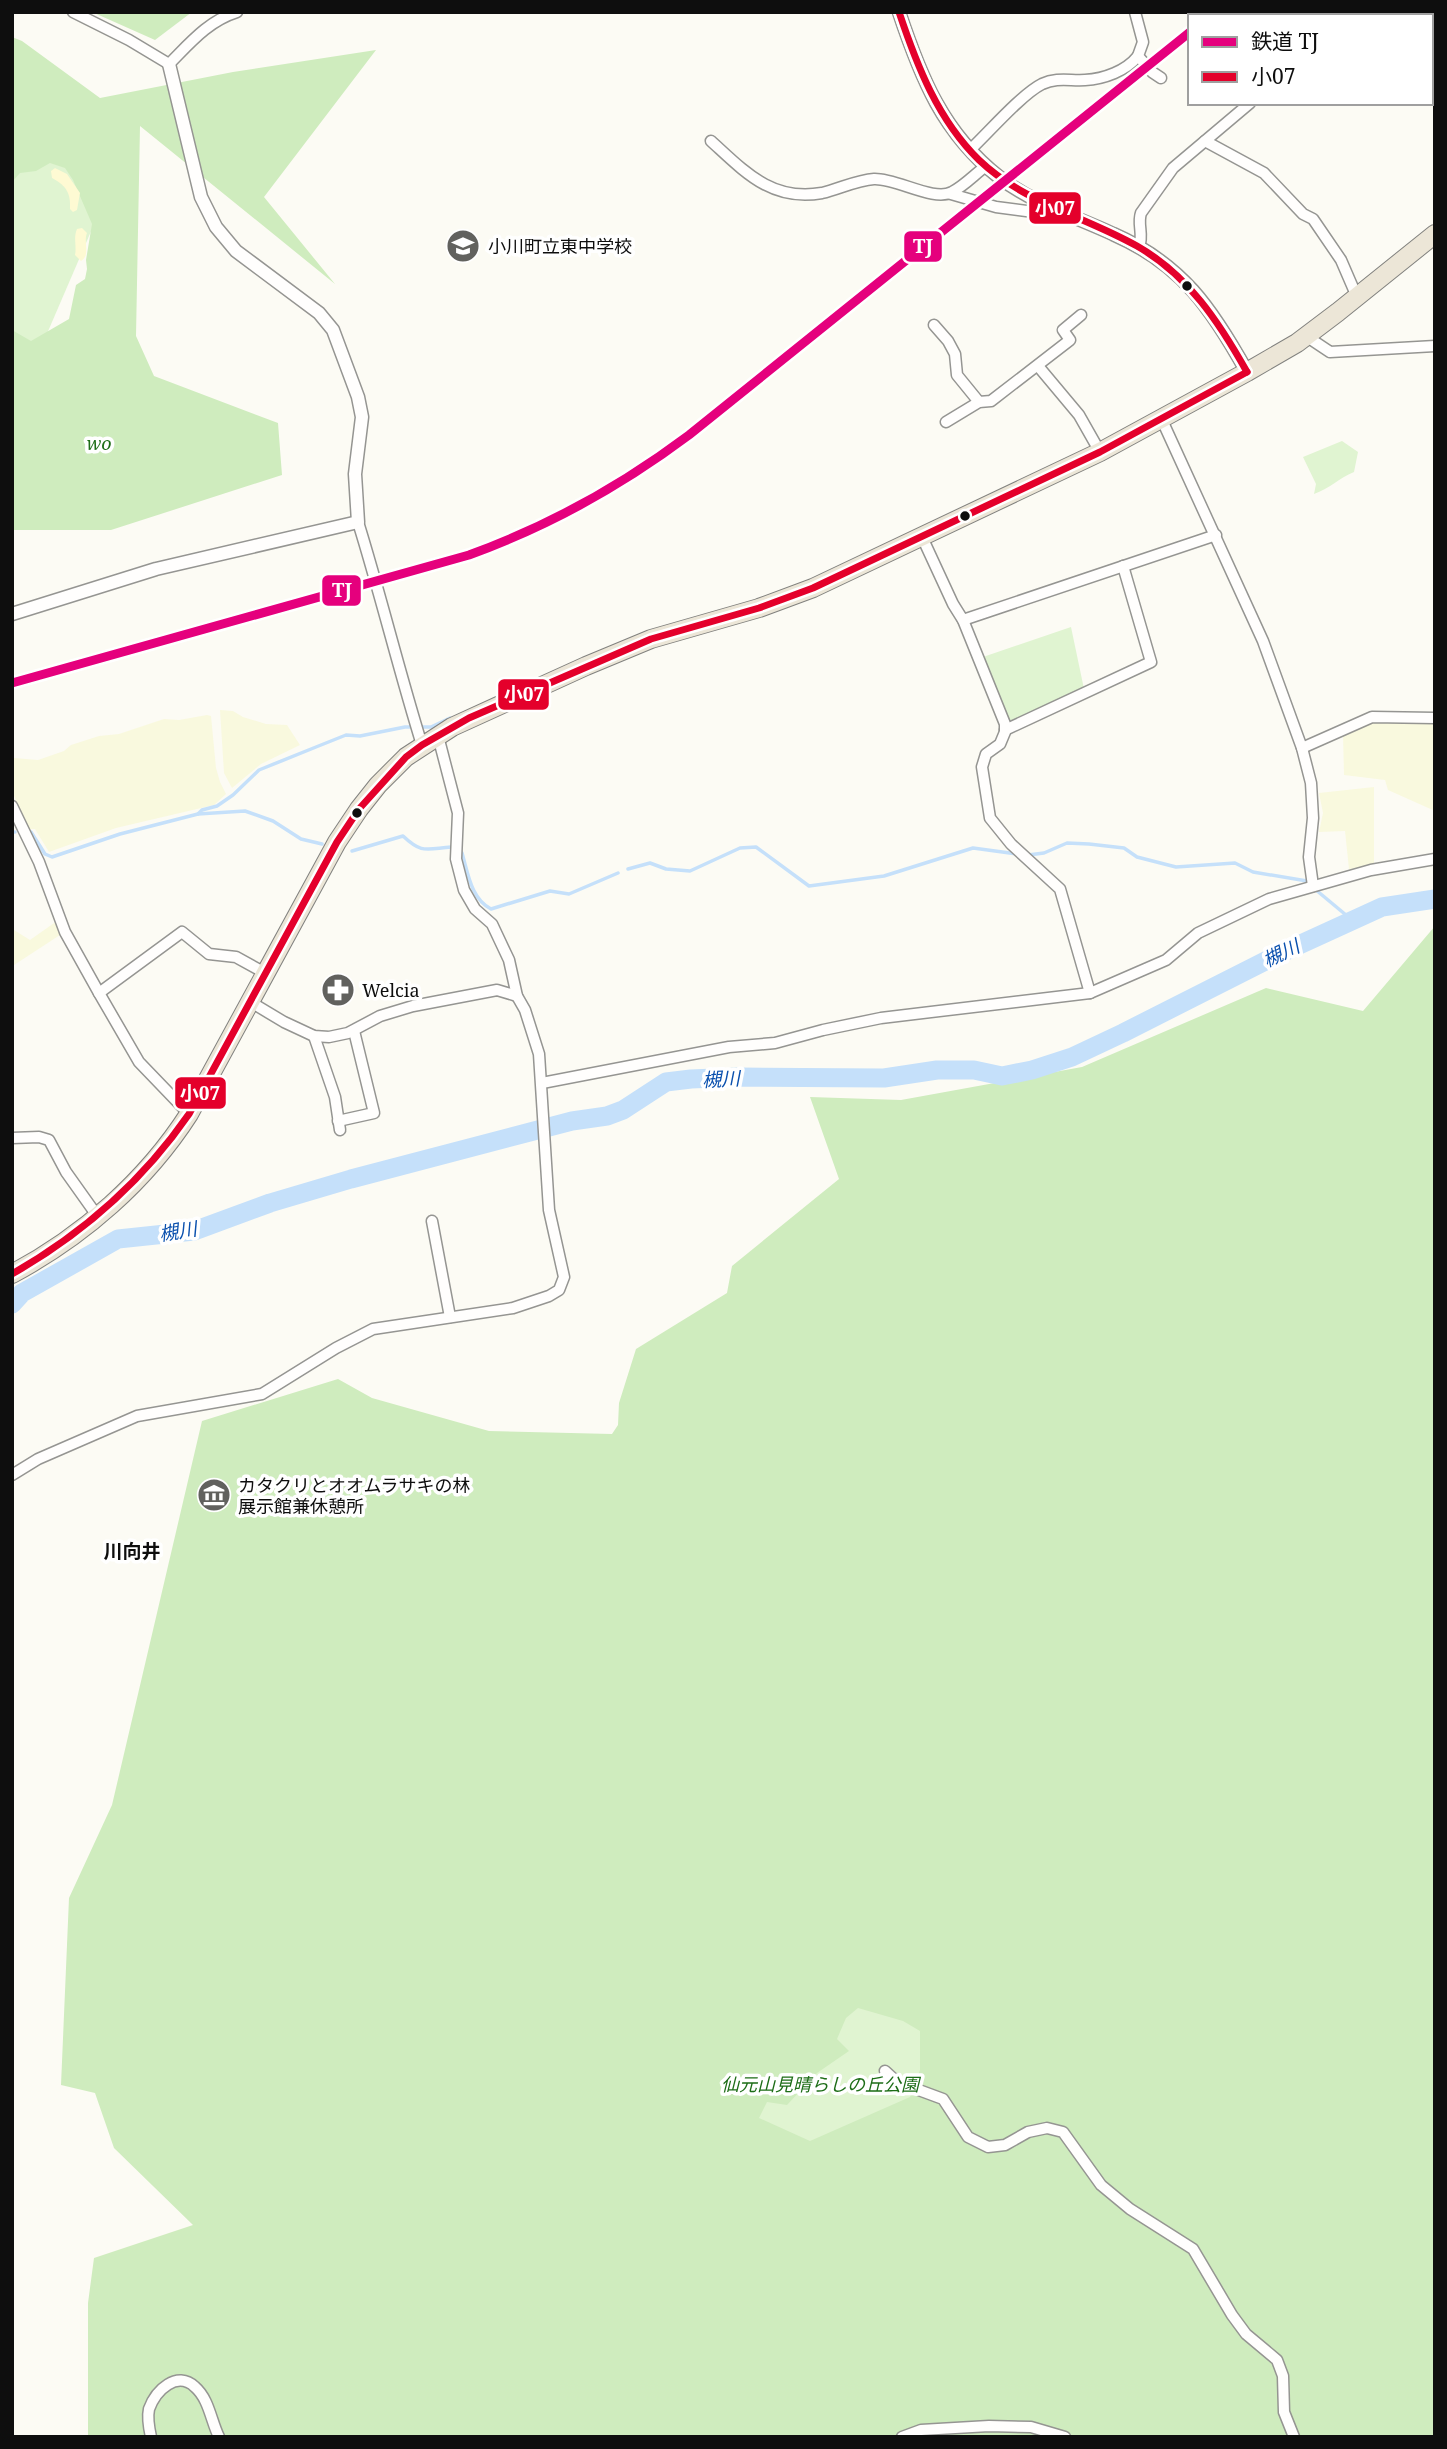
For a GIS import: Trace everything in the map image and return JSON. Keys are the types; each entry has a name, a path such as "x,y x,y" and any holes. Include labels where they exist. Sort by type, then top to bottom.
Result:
{"highway":[{"path":"12,1274 66,1242 97,1217 141,1176 169,1145 189,1114 335,846 359,809 406,757 469,718 586,666 651,639 759,608 813,588 1100,452 1247,372 1306,336 1435,234"}],"street":[{"path":"12,1475 38,1458 137,1416 262,1394 336,1348 373,1329 513,1308 550,1296 559,1290 564,1277 549,1210 539,1054 532,1029 517,996 509,960 492,924 475,909 464,890 456,859 458,813 430,740 402,679 358,522 355,474 362,417 358,397 333,330 319,313 236,251 216,227 201,197 169,64 74,12"},
{"path":"169,64 204,30 237,12"},
{"path":"899,12 926,87 946,120 970,150 1010,185 1044,205 1139,247 1172,271 1199,296 1218,320 1247,372"},
{"path":"970,150 1042,84 1056,79 1092,79 1124,69 1138,56 1143,42 1135,12"},
{"path":"1138,56 1161,78"},
{"path":"1139,247 1142,239 1141,213 1173,168 1248,105"},
{"path":"711,141 747,174 772,189 792,194 820,193 874,179 939,195 951,194 996,207 1034,212 1044,205"},
{"path":"1205,141 1264,173 1303,214 1313,219 1340,260 1357,297"},
{"path":"951,194 986,166"},
{"path":"946,422 979,402 991,401 1038,366 1070,340 1063,330 1081,315"},
{"path":"934,325 948,341 954,354 957,375 979,402"},
{"path":"1306,336 1330,352 1435,346"},
{"path":"1038,366 1079,415 1100,452"},
{"path":"1161,418 1263,641 1302,748 1311,783 1313,818 1309,857 1313,886"},
{"path":"12,614 156,569 358,522"},
{"path":"963,620 1216,536"},
{"path":"922,537 963,620 1005,724 1000,744 986,754 982,767 990,818 1017,849 1060,889 1090,992"},
{"path":"1005,730 1151,662 1123,566"},
{"path":"1302,748 1372,717 1435,718"},
{"path":"12,806 16,825 39,862 65,932 99,993 139,1062 189,1114"},
{"path":"542,1083 729,1047 775,1042 881,1018 1090,992 1166,960 1198,933 1269,899 1371,870 1435,859"},
{"path":"99,993 182,932 209,954 236,957 265,973"},
{"path":"249,1001 314,1036 329,1037 354,1031 380,1016 412,1006 497,990 517,996"},
{"path":"314,1036 335,1097 339,1126 374,1113 354,1031"},
{"path":"12,1139 39,1137 48,1140 97,1217"},
{"path":"432,1221 450,1317"},
{"path":"885,2071 897,2082 943,2099 968,2137 988,2147 1005,2146 1028,2132 1046,2128 1063,2132 1101,2185 1130,2209 1193,2249 1231,2315 1246,2334 1277,2360 1283,2376 1284,2412 1294,2437"},
{"path":"151,2437 148,2425 149,2410 153,2402 158,2393 173,2380 183,2379 194,2385 203,2395 219,2437"},
{"path":"902,2437 921,2430 989,2426 1031,2427 1065,2437"}],"green space":[{"path":"92,12 192,12 155,40"},
{"name":"wo","path":"12,37 22,41 100,98 233,72 376,50 264,197 335,284 140,126 136,336 154,376 278,423 282,475 111,530 12,530 12,330 31,341 69,319 76,285 85,279 92,224 65,168 50,163 36,171 20,173 12,182"},
{"path":"12,114 120,164 12,415"},
{"path":"1342,441 1358,452 1354,472 1314,494 1316,484 1303,457"},
{"path":"1071,627 1084,689 1015,721 1007,719 980,658"},
{"path":"220,710 233,711 266,724 287,725 300,745 261,764 232,788 224,773"},
{"path":"211,716 216,768 226,794 214,805 116,828 49,852 35,829 30,829 25,822 12,791 14,758 38,760 99,736 119,734 164,719 179,720"},
{"path":"1373,721 1435,723 1435,811 1388,790 1385,780 1344,775 1343,734"},
{"path":"1374,787 1374,867 1349,869 1345,831 1319,832 1323,813 1319,793"},
{"path":"57,921 63,933 14,965 12,963 12,931 30,940"},
{"path":"1435,926 1435,2437 88,2437 88,2303 94,2258 193,2225 114,2148 95,2093 61,2085 69,1898 112,1805 202,1421 338,1379 372,1398 489,1431 612,1434 618,1425 619,1403 636,1349 727,1293 732,1266 839,1179 810,1097 901,1100 1082,1067 1266,988 1363,1011","holes":["858,2008 903,2021 920,2031 920,2070 910,2097 810,2141 759,2118 767,2102 787,2105 817,2073 849,2051 837,2039 846,2018"]},
{"name":"仙元山見晴らしの丘公園","path":"854,2000 906,2005 1004,2093 793,2149 725,2088"}],"sand":[{"path":"55,168 67,174 80,193 77,210 73,212 67,191 52,178 51,171"},
{"path":"82,228 87,233 86,256 81,261 75,255 75,239 77,229"}],"waterway":[{"path":"198,814 233,795 259,770 346,735 360,736 405,727 431,727 450,718"},
{"path":"31,832 45,854 52,857 120,834 198,814 245,811 273,821 301,839 322,844"},
{"path":"352,851 403,836 420,848 451,847"},
{"path":"1028,855 1044,853 1067,843 1089,844 1124,848 1137,857 1176,867 1235,863 1253,872 1307,881"},
{"path":"628,869 650,863 666,869 690,871 740,848 756,847 809,886 884,876 973,848 1017,854"},
{"path":"462,853 475,892 484,905 491,909 550,891 569,894 618,873"},
{"path":"1316,890 1352,920"},
{"name":"槻川","path":"12,1304 22,1293 118,1239 194,1231 270,1203 351,1179 572,1121 607,1116 623,1110 666,1082 739,1077 884,1078 937,1070 974,1070 1002,1076 1032,1070 1072,1057 1277,955 1382,907 1435,899"}],"rail line":[{"name":"TJ","path":"12,683 469,555 556,518 611,488 689,435 1188,34"}],"transit line":[{"name":"小07","path":"899,12 921,72 940,110 979,160 1015,187 1117,235 1172,271 1201,301 1247,372"},
{"name":"小07","path":"12,1274 63,1241 110,1204 171,1139 189,1114 337,842 359,809 406,757 422,745 469,718 651,639 759,608 813,588 1100,452 1247,372"}],"place":[{"name":"小川町立東中学校","path":"463,246"},
{"name":"Welcia","path":"338,990"},
{"name":"カタクリとオオムラサキの林 展示館兼休憩所","path":"214,1495"}],"district":[{"name":"川向井","path":"132,1551"}]}
